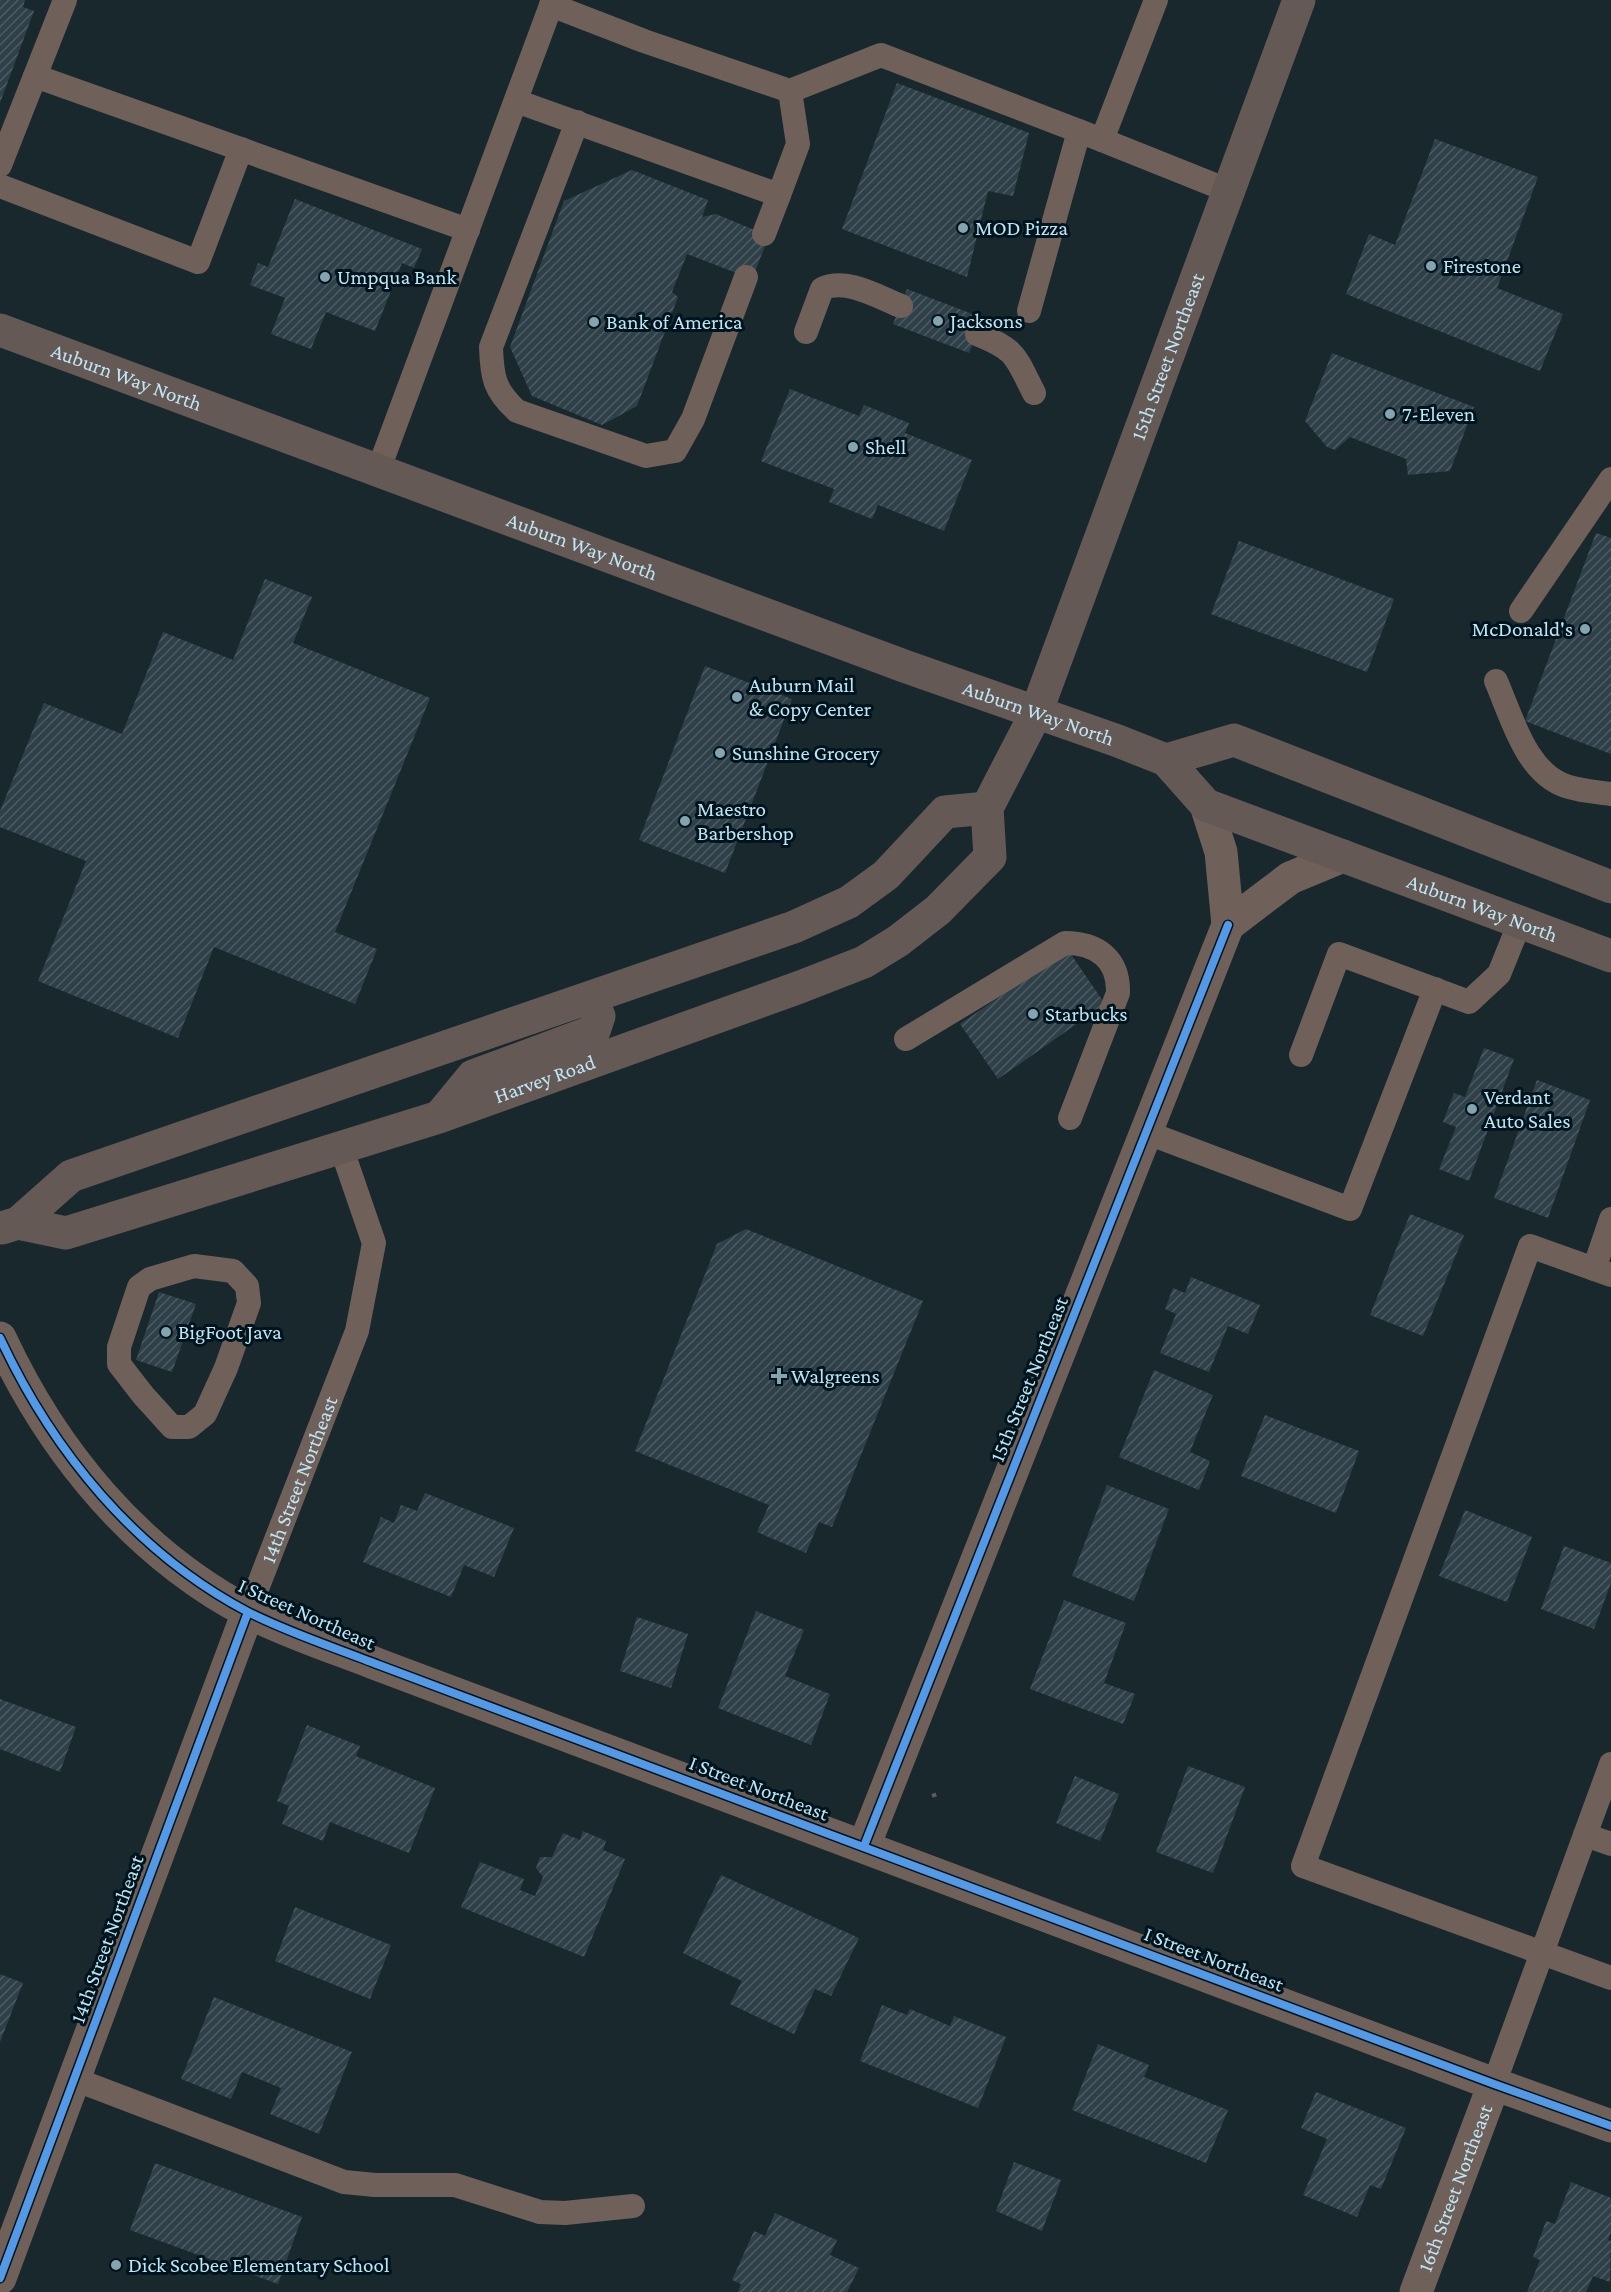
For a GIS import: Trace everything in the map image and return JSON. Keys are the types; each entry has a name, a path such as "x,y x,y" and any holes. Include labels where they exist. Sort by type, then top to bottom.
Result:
{"main road":[{"name":"15th Street Northeast","path":"1036,712 1299,0"},
{"name":"Auburn Way North","path":"0,330 1166,760 1206,805 1611,956"},
{"path":"987,808 1036,712"},
{"path":"1166,760 1234,740 1611,887"},
{"name":"Harvey Road","path":"987,808 990,857 938,910 898,941 864,962 439,1117 66,1233 9,1226 71,1176 794,927 849,902 886,875 945,812 987,808"},
{"path":"439,1117 473,1076 594,1031 599,1016 589,999"}],"street":[{"name":"15th Street Northeast","path":"864,1846 1228,925 1221,852 1206,805"},
{"path":"1228,925 1290,878 1343,856"},
{"name":"I Street Northeast","path":"0,1338 25,1389 44,1420 67,1454 123,1520 151,1546 191,1577 248,1612 379,1665 1611,2126"},
{"name":"14th Street Northeast","path":"0,2278 248,1612"},
{"name":"16th Street Northeast","path":"1416,2292 1494,2084"}],"lane":[{"path":"0,165 64,0"},
{"path":"1102,140 1156,0"},
{"path":"378,471 552,3 644,41 790,91 880,55 1227,190"},
{"path":"35,76 468,230"},
{"path":"764,234 798,144 790,91"},
{"path":"516,101 778,195"},
{"path":"577,122 492,347 492,375 504,399 517,411 646,456 675,451 693,419 746,277"},
{"path":"1029,312 1079,131"},
{"path":"0,186 198,262 241,149"},
{"path":"806,332 822,289 829,286 840,284 851,287 901,306"},
{"path":"977,334 1002,344 1014,354 1034,393"},
{"path":"1521,611 1602,503 1611,479"},
{"path":"1496,681 1527,752 1545,773 1568,787 1611,794"},
{"path":"1301,1055 1339,954 1468,1002 1499,975 1520,922"},
{"path":"906,1039 1065,943 1080,943 1093,948 1110,961 1119,979 1118,993 1070,1118"},
{"path":"1145,1132 1350,1209 1435,989"},
{"name":"14th Street Northeast","path":"248,1612 357,1331 374,1243 341,1147"},
{"path":"1611,1219 1603,1272 1530,1246 1303,1866 1611,1978"},
{"path":"194,1266 233,1271 247,1286 249,1303 226,1368 204,1414 189,1427 172,1427 119,1364 119,1347 139,1287 150,1279 194,1266"},
{"path":"1494,2084 1611,1764"},
{"path":"1586,1835 1611,1844"},
{"path":"74,2079 344,2182 375,2185 455,2185 540,2212 565,2213 633,2206"}],"path":[{"path":"932,1796 937,1794"}],"building":[{"path":"0,0 25,0 23,7 34,11 0,103"},
{"path":"897,83 1029,133 1013,196 988,191 967,277 842,229"},
{"name":"Firestone","path":"1435,139 1538,177 1497,288 1563,314 1540,371 1346,294 1369,234 1395,245"},
{"name":"Bank of America","path":"632,170 708,200 702,217 716,214 769,236 752,279 687,254 672,292 678,297 637,406 602,425 532,396 510,347 564,201"},
{"name":"Umpqua Bank","path":"295,199 422,249 414,268 402,263 375,331 326,312 311,349 271,334 285,298 250,285 258,263 268,267"},
{"name":"Jacksons","path":"907,289 983,318 969,353 893,324"},
{"name":"7-Eleven","path":"1332,353 1474,407 1450,471 1408,475 1406,459 1350,437 1335,450 1327,447 1305,421"},
{"name":"Shell","path":"790,389 859,416 864,405 909,423 905,433 972,460 944,531 878,505 872,519 829,502 834,489 761,461"},
{"name":"McDonald's","path":"1596,533 1611,538 1611,754 1525,721"},
{"path":"1239,541 1394,599 1367,672 1211,614"},
{"path":"265,579 312,597 293,643 430,698 335,932 377,949 355,1004 214,947 178,1038 38,981 86,861 0,827 0,811 44,703 122,734 163,632 233,660"},
{"path":"705,666 792,699 725,873 639,840"},
{"name":"Starbucks","path":"1068,950 1105,1004 998,1079 960,1024"},
{"name":"Verdant Auto Sales","path":"1484,1048 1514,1059 1469,1181 1439,1169 1456,1127 1443,1122 1454,1093 1465,1097"},
{"path":"1537,1080 1590,1100 1548,1218 1494,1198"},
{"path":"1410,1214 1464,1235 1423,1336 1370,1315"},
{"name":"Walgreens","path":"746,1229 923,1301 832,1527 819,1522 806,1553 757,1532 769,1505 635,1451 717,1244"},
{"path":"1191,1277 1260,1305 1248,1334 1228,1326 1209,1372 1160,1353 1176,1314 1165,1309 1173,1288 1185,1293"},
{"name":"BigFoot Java","path":"159,1292 196,1304 172,1372 136,1360"},
{"path":"1154,1370 1213,1395 1190,1452 1210,1461 1199,1490 1119,1457"},
{"path":"1265,1415 1359,1451 1336,1513 1241,1476"},
{"path":"1107,1485 1169,1509 1134,1601 1072,1576"},
{"path":"425,1493 514,1528 494,1577 464,1565 451,1597 363,1562 381,1517 394,1523 401,1505 417,1511"},
{"path":"1465,1510 1532,1537 1507,1602 1439,1576"},
{"path":"1564,1546 1611,1563 1611,1583 1594,1629 1541,1609"},
{"path":"1064,1600 1126,1623 1104,1683 1135,1694 1123,1724 1030,1689"},
{"path":"756,1611 804,1630 785,1676 830,1694 811,1745 718,1708"},
{"path":"637,1617 688,1634 671,1688 620,1671"},
{"path":"0,1699 76,1727 60,1772 0,1749"},
{"path":"307,1725 360,1746 356,1756 435,1788 409,1853 330,1822 323,1841 282,1824 289,1806 277,1801"},
{"path":"1188,1766 1245,1787 1213,1873 1156,1852"},
{"path":"1075,1776 1119,1794 1100,1841 1056,1823"},
{"path":"583,1831 606,1841 603,1850 625,1859 584,1957 461,1907 480,1862 524,1879 520,1890 535,1896 543,1877 536,1868 540,1857 552,1857 563,1833 580,1840"},
{"path":"721,1875 859,1938 831,1996 815,1989 794,2034 730,2004 742,1981 683,1953"},
{"path":"295,1907 391,1945 370,1999 275,1961"},
{"path":"0,1974 23,1983 0,2042"},
{"path":"214,1997 352,2052 319,2134 270,2114 281,2088 242,2072 231,2099 181,2079"},
{"path":"882,2005 907,2015 910,2009 950,2026 954,2016 1006,2037 978,2108 860,2061"},
{"path":"1098,2044 1149,2065 1144,2077 1228,2110 1206,2163 1072,2110"},
{"path":"1316,2092 1406,2128 1381,2189 1370,2185 1357,2217 1303,2195 1327,2139 1301,2128"},
{"path":"1014,2162 1061,2180 1042,2231 996,2211"},
{"path":"155,2163 302,2217 278,2284 130,2230"},
{"path":"1571,2182 1611,2198 1611,2232 1608,2240 1611,2241 1610,2282 1593,2276 1586,2292 1527,2292 1540,2260 1533,2257 1546,2221 1555,2224"},
{"path":"775,2213 837,2240 830,2255 859,2268 847,2292 738,2292 741,2284 732,2280 754,2231 765,2236"}],"cycle path":[{"path":"864,1846 1228,925"},
{"path":"0,1338 45,1421 102,1496 169,1560 207,1588 264,1620 296,1634 1611,2126"},
{"path":"0,2278 248,1612"}],"place":[{"name":"MOD Pizza","path":"963,228"},
{"name":"Firestone","path":"1431,266"},
{"name":"Umpqua Bank","path":"325,277"},
{"name":"Jacksons","path":"938,321"},
{"name":"Bank of America","path":"594,322"},
{"name":"7-Eleven","path":"1390,414"},
{"name":"Shell","path":"853,447"},
{"name":"McDonald's","path":"1585,629"},
{"name":"Auburn Mail & Copy Center","path":"737,697"},
{"name":"Sunshine Grocery","path":"720,753"},
{"name":"Maestro Barbershop","path":"685,821"},
{"name":"Starbucks","path":"1033,1014"},
{"name":"Verdant Auto Sales","path":"1472,1109"},
{"name":"BigFoot Java","path":"166,1332"},
{"name":"Walgreens","path":"779,1376"},
{"name":"Dick Scobee Elementary School","path":"116,2265"}]}
